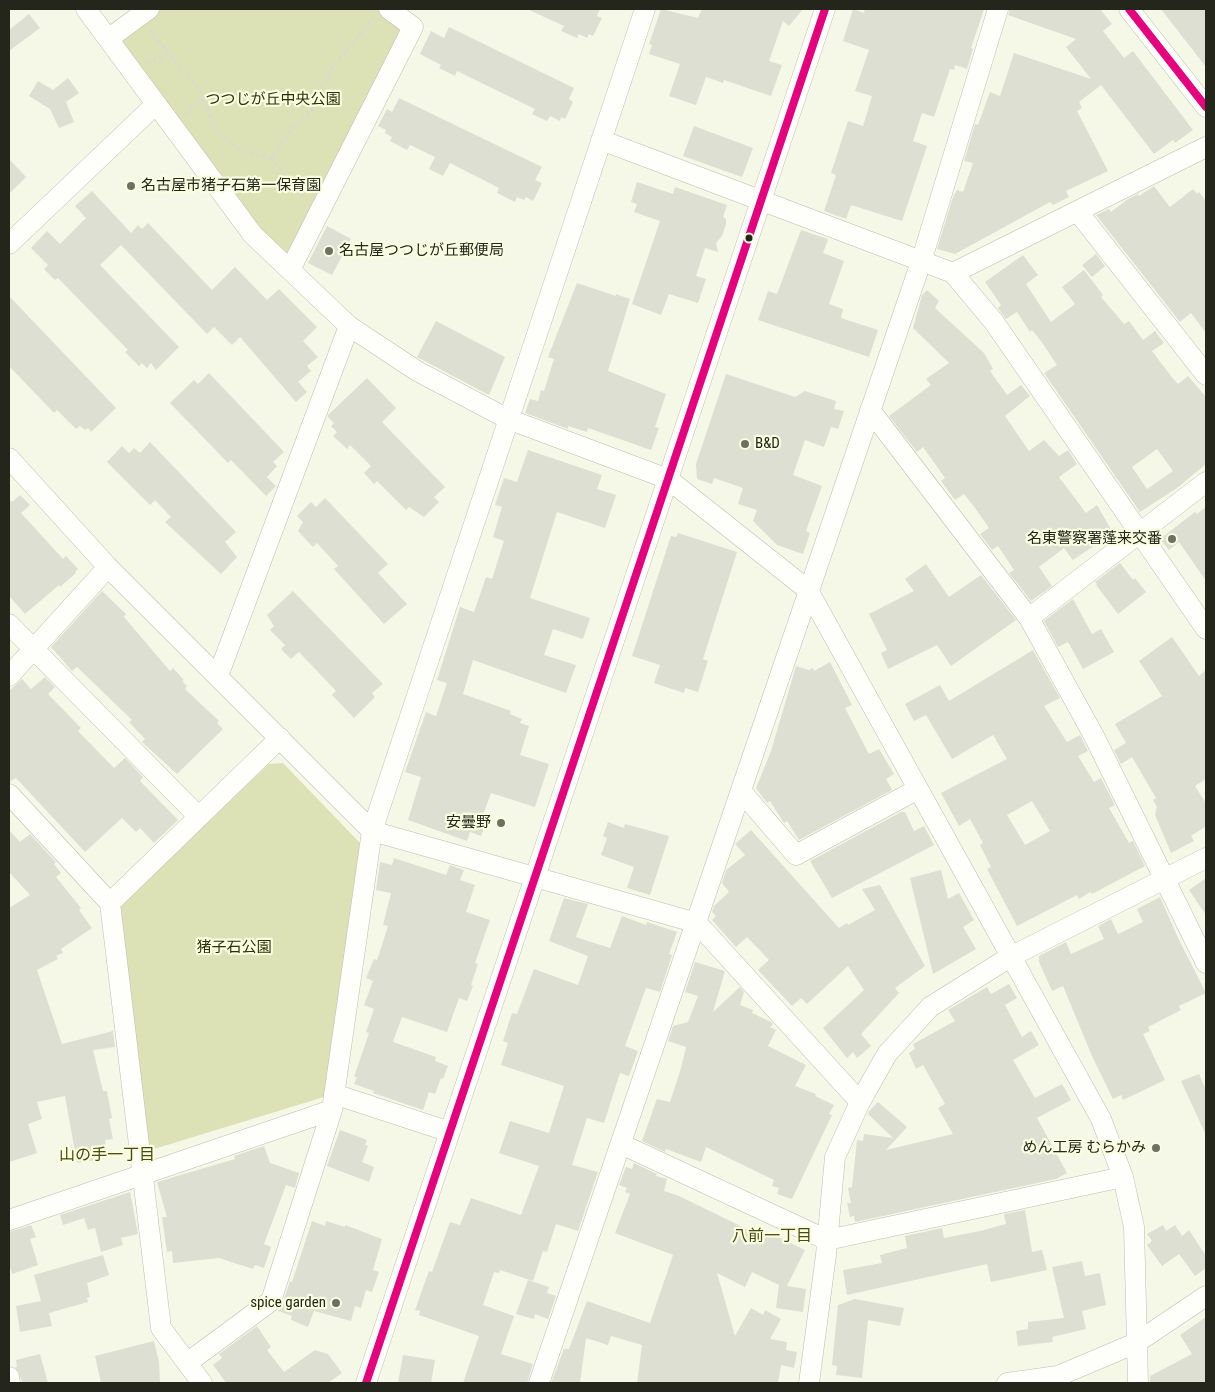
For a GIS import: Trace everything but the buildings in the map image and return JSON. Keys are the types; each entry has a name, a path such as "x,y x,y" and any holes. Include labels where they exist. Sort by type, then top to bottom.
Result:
{"street":[{"path":"86,9 252,235 349,326 417,371 508,418 668,479 808,590 1101,1118 1123,1177 1134,1227 1138,1383"},
{"path":"187,1363 270,1301 333,1102 372,831 645,9"},
{"path":"366,1383 824,9"},
{"path":"539,1383 921,262 998,9"},
{"path":"1130,9 1206,107"},
{"path":"290,270 413,27 382,12"},
{"path":"108,39 146,16"},
{"path":"9,244 155,105"},
{"path":"601,140 953,273 994,322 1141,532 1206,629"},
{"path":"953,273 1206,147"},
{"path":"1078,212 1206,375"},
{"path":"218,676 349,326"},
{"path":"870,410 1029,618 1094,736 1206,963"},
{"path":"9,458 108,567 372,831 697,923 860,1102"},
{"path":"1029,618 1206,482"},
{"path":"9,676 108,567"},
{"path":"9,624 198,816"},
{"path":"110,902 280,738"},
{"path":"741,791 796,855 918,789"},
{"path":"9,794 110,902 141,1175 161,1328 202,1383"},
{"path":"809,1383 827,1240 835,1157 860,1102 887,1054 930,1007 1010,957 1206,858"},
{"path":"9,1220 141,1175 333,1102 450,1132"},
{"path":"621,1144 827,1240 1123,1177"},
{"path":"1007,1383 1058,1376 1136,1343 1206,1296"},
{"path":"9,1377 10,1383"}],"path":[{"path":"272,158 292,129 310,113 332,68 382,12"},
{"path":"146,16 199,89 216,131 242,151 272,158 318,213"}],"green space":[{"name":"つつじが丘中央公園","path":"142,9 389,9 413,27 290,270 108,39"},
{"name":"猪子石公園","path":"283,763 360,843 324,1097 154,1149 143,1140 119,905 269,764"}],"transit line":[{"path":"366,1383 825,9"},
{"path":"1129,9 1206,107"}],"place":[{"name":"名古屋市猪子石第一保育園","path":"131,186"},
{"name":"名古屋つつじが丘郵便局","path":"329,251"},
{"name":"B&D","path":"745,444"},
{"name":"名東警察署蓬来交番","path":"1172,539"},
{"name":"安曇野","path":"501,823"},
{"name":"めん工房 むらかみ","path":"1156,1148"},
{"name":"spice garden","path":"336,1303"}],"district":[{"name":"山の手一丁目","path":"107,1156"},
{"name":"八前一丁目","path":"772,1237"}]}
